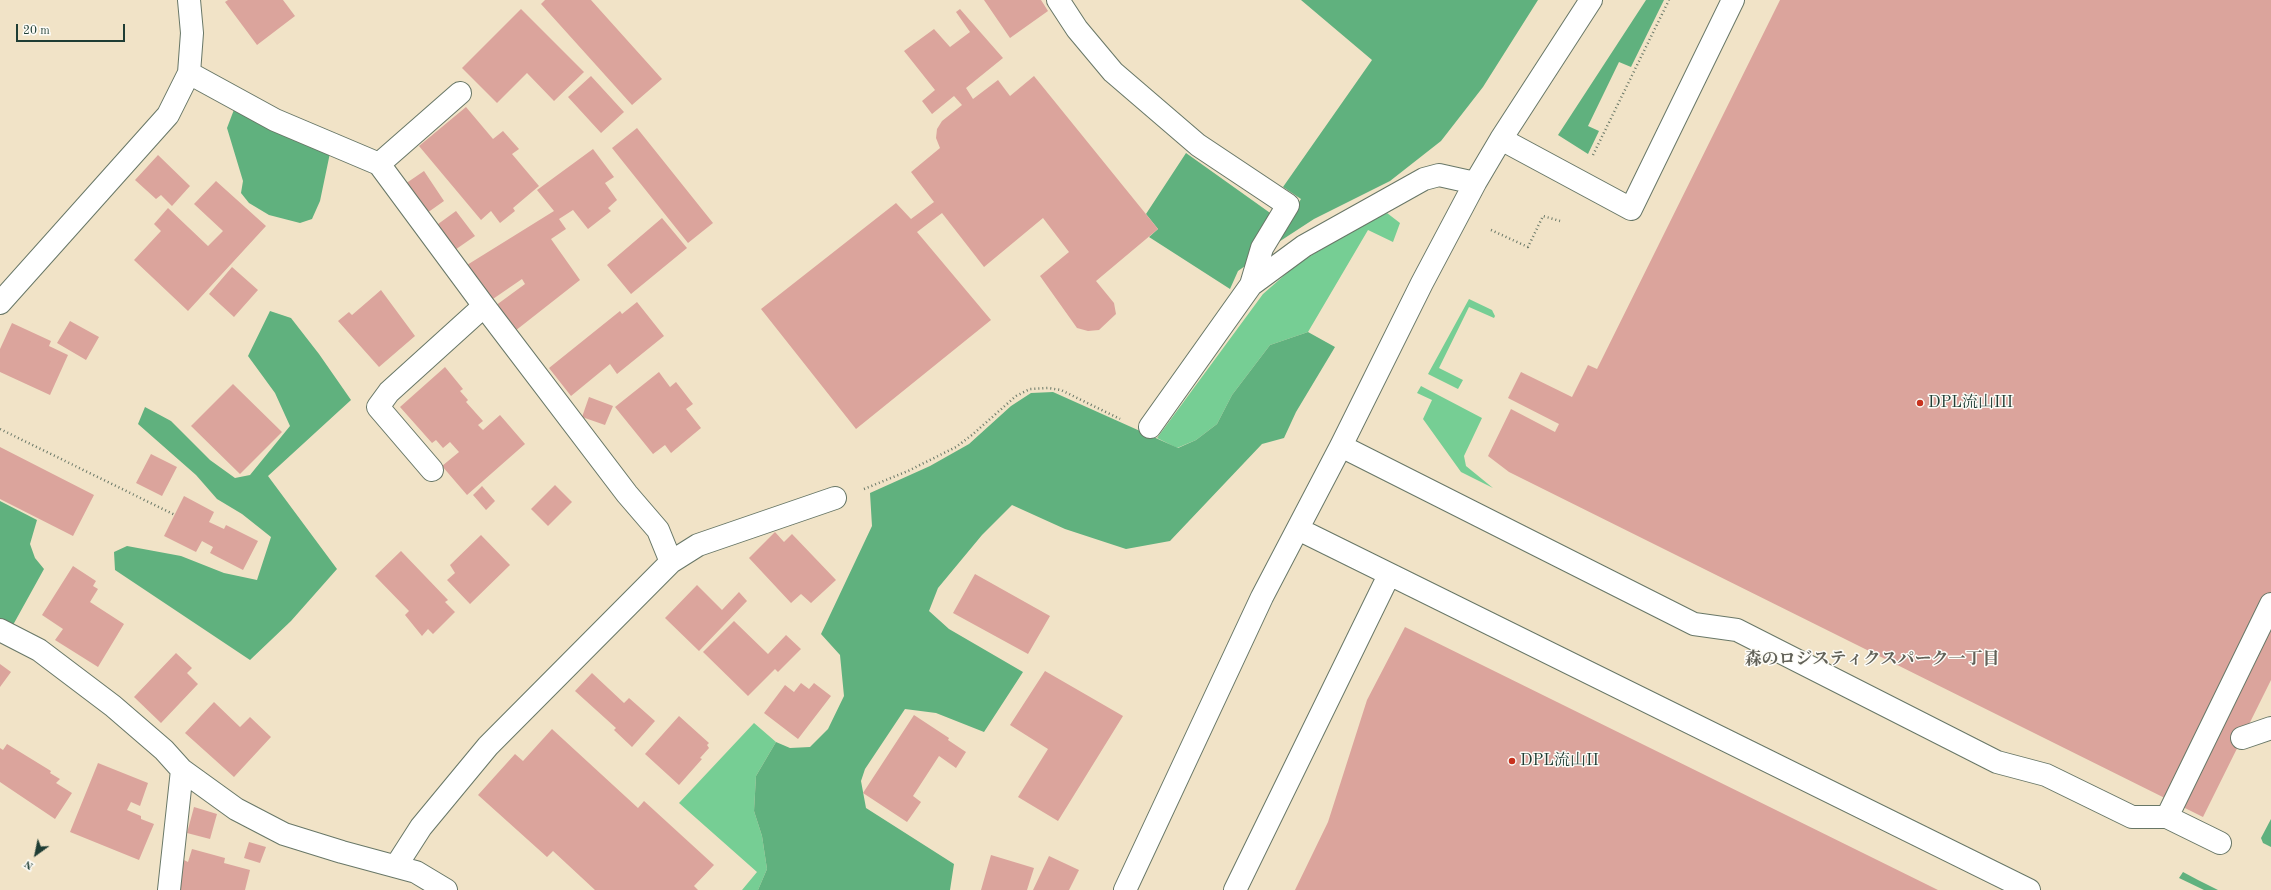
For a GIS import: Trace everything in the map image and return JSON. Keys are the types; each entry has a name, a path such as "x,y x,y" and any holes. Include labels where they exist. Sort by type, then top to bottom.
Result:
{"street":[{"path":"0,303 168,115 189,73 192,33 188,0"},
{"path":"1058,0 1077,29 1113,72 1198,145 1288,205 1262,248 1251,285"},
{"path":"1124,890 1252,618 1341,446 1425,277 1475,183 1591,0"},
{"path":"1502,139 1631,209 1733,0"},
{"path":"189,73 275,120 379,164 484,306 627,494 658,530 671,562"},
{"path":"379,164 460,93"},
{"path":"1150,427 1251,285 1304,246 1424,179 1439,175 1475,183"},
{"path":"432,470 378,407 389,392 484,306"},
{"path":"1341,446 1694,624 1737,630 1997,762 2046,775 2132,816 2167,817 2220,843"},
{"path":"396,866 421,827 488,746 671,562 698,545 835,498"},
{"path":"1298,530 2028,890"},
{"path":"1235,890 1389,575"},
{"path":"2167,817 2271,604"},
{"path":"0,630 39,650 113,706 164,750 182,770 236,809 284,834 342,852 416,872 446,890"},
{"path":"2242,738 2271,728"},
{"path":"169,890 182,770"}],"path":[{"path":"1593,156 1669,0"},
{"path":"1491,230 1528,247 1543,216 1560,222"},
{"path":"835,498 856,492 908,471 956,446 972,435 1016,396 1030,388 1061,390 1120,419 1150,427"},
{"path":"0,429 175,515"}],"green space":[{"path":"1301,0 1538,0 1483,87 1441,141 1390,181 1314,219 1271,247 1301,199 1283,187 1372,60"},
{"path":"1646,0 1664,0 1631,67 1619,62 1588,126 1599,131 1588,154 1558,135"},
{"path":"235,107 330,153 320,201 312,219 300,223 269,215 249,203 241,193 243,181 227,128"},
{"path":"1186,153 1273,215 1245,266 1238,271 1230,289 1149,237 1158,229 1146,214"},
{"path":"1387,213 1400,223 1393,242 1368,230 1308,332 1270,345 1232,395 1217,424 1196,440 1177,448 1157,438 1263,294 1296,265 1355,228"},
{"path":"1469,299 1492,310 1495,316 1494,318 1469,307 1439,368 1463,380 1458,389 1428,374"},
{"path":"270,311 291,318 319,354 351,400 268,476 337,569 291,621 250,660 115,570 114,552 127,546 181,556 224,573 257,580 271,537 242,514 217,499 196,475 138,424 145,407 171,421 210,460 235,478 250,475 290,426 275,393 248,356"},
{"path":"1308,332 1335,347 1296,412 1284,438 1262,444 1170,541 1126,549 1065,529 1012,505 982,535 938,588 929,611 949,629 1023,672 984,732 936,713 905,709 865,769 861,781 866,808 954,864 950,890 758,890 767,869 762,836 754,811 756,776 776,742 790,748 810,747 828,729 844,696 840,655 821,634 872,526 870,493 930,466 969,444 1011,406 1031,393 1053,392 1178,448 1196,440 1217,424 1232,395 1270,345"},
{"path":"1421,386 1482,418 1464,456 1466,466 1493,488 1461,472 1423,419 1432,400 1417,393"},
{"path":"0,501 37,520 30,544 35,558 44,569 13,625 0,618"},
{"path":"754,723 776,742 756,776 754,811 762,836 767,869 758,890 742,890 757,872 679,803"},
{"path":"2271,819 2271,847 2263,843 2261,838"},
{"path":"2183,872 2218,890 2204,890 2179,878"}],"building":[{"path":"228,0 283,0 295,16 257,45 225,2"},
{"path":"545,0 591,0 662,79 632,105 541,4"},
{"path":"984,0 1041,0 1048,11 1010,38"},
{"name":"DPL流山III","path":"1780,0 2271,0 2271,680 2203,817 1509,472 1488,456 1511,409 1555,432 1559,424 1508,398 1521,372 1572,397 1588,365 1597,369"},
{"path":"521,9 584,72 554,101 527,73 497,103 462,68"},
{"path":"960,9 1003,58 966,88 973,99 998,80 1010,96 1034,76 1158,229 1096,281 1114,303 1116,314 1099,330 1088,331 1077,328 1040,276 1069,252 1043,218 984,267 942,213 917,232 991,320 856,429 761,309 896,203 911,219 934,202 911,172 940,148 936,138 937,129 942,121 962,105 954,96 932,114 922,101 935,90 904,51 934,29 950,47 970,32 956,12"},
{"path":"591,76 624,112 601,133 568,97"},
{"path":"466,107 493,139 503,131 519,149 512,154 539,186 513,208 515,211 500,223 491,211 481,220 419,146"},
{"path":"637,128 713,223 688,243 612,148"},
{"path":"593,149 614,177 605,183 617,200 608,208 611,211 588,229 573,210 559,219 566,229 551,239 580,280 515,331 495,306 525,284 522,279 490,301 467,265 554,211 537,190"},
{"path":"158,155 190,186 172,206 161,195 156,199 135,180"},
{"path":"424,171 444,201 427,213 405,184"},
{"path":"216,181 266,226 188,311 134,260 161,231 154,224 168,208 208,246 223,231 194,204"},
{"path":"456,211 475,236 452,252 434,227"},
{"path":"662,218 687,248 631,294 607,265"},
{"path":"232,267 258,290 234,317 209,294"},
{"path":"381,290 415,336 379,367 338,321 349,312 352,315"},
{"path":"637,302 664,336 617,374 610,364 571,396 549,368 620,311 622,314"},
{"path":"70,321 99,337 86,360 57,343"},
{"path":"12,323 51,341 49,346 68,355 50,395 0,372 0,349"},
{"path":"445,367 463,389 460,391 468,400 466,402 483,421 478,425 483,430 500,415 525,444 467,495 442,466 459,452 450,442 443,448 436,440 432,443 400,407"},
{"path":"659,372 670,387 676,382 693,404 686,409 701,428 671,453 665,445 653,454 615,407"},
{"path":"233,384 282,432 240,474 191,426"},
{"path":"589,397 613,406 605,425 582,417"},
{"path":"0,447 94,495 73,536 0,499"},
{"path":"151,454 177,467 162,496 136,483"},
{"path":"555,485 572,502 548,526 531,509"},
{"path":"482,486 495,501 486,510 473,495"},
{"path":"184,496 214,512 209,522 224,529 226,525 258,541 243,570 210,553 213,547 202,541 196,552 164,536"},
{"path":"775,532 784,542 792,534 836,580 811,603 801,594 791,603 749,558"},
{"path":"481,535 510,565 470,604 447,580 455,573 450,565"},
{"path":"401,551 448,600 445,602 455,612 433,634 428,629 422,636 405,615 409,611 375,576"},
{"path":"73,566 96,581 93,586 98,589 90,602 124,624 98,667 55,640 63,629 42,615"},
{"path":"975,574 1050,616 1028,654 953,613"},
{"path":"697,585 722,610 739,592 747,601 699,651 665,618"},
{"path":"734,621 768,654 786,635 801,649 778,672 775,669 748,696 703,652"},
{"name":"DPL流山II","path":"1405,627 1938,890 1295,890 1328,822 1367,700"},
{"path":"176,653 192,668 187,673 198,684 161,723 134,697"},
{"path":"0,664 11,672 0,687"},
{"path":"1045,671 1123,716 1058,821 1018,797 1048,749 1010,725"},
{"path":"592,673 624,703 629,698 655,721 632,747 614,730 616,728 575,691"},
{"path":"801,683 809,689 814,683 831,696 798,739 764,713 785,685 794,692"},
{"path":"214,702 240,727 250,717 271,737 234,777 185,733"},
{"path":"914,715 949,738 948,740 966,752 956,768 939,756 913,796 921,802 907,822 863,793"},
{"path":"679,716 709,743 707,745 709,748 700,758 702,759 679,785 645,754"},
{"path":"552,729 638,808 644,801 714,865 694,886 698,890 595,890 553,851 547,857 478,795 515,754 523,761"},
{"path":"7,744 51,771 50,773 60,779 56,783 72,793 55,819 0,782 0,748 3,750"},
{"path":"98,763 148,783 140,806 131,802 127,810 141,816 141,819 154,824 139,860 70,832"},
{"path":"194,807 217,814 210,839 187,833"},
{"path":"249,842 266,847 260,863 244,858"},
{"path":"192,849 225,858 224,863 250,870 245,890 176,890 184,860 188,862"},
{"path":"991,855 1034,868 1027,890 981,890"},
{"path":"1049,856 1079,870 1069,890 1033,890"}],"place":[{"name":"DPL流山III","path":"1920,403"},
{"name":"DPL流山II","path":"1512,761"}],"district":[{"name":"森のロジスティクスパーク一丁目","path":"1872,660"}]}
